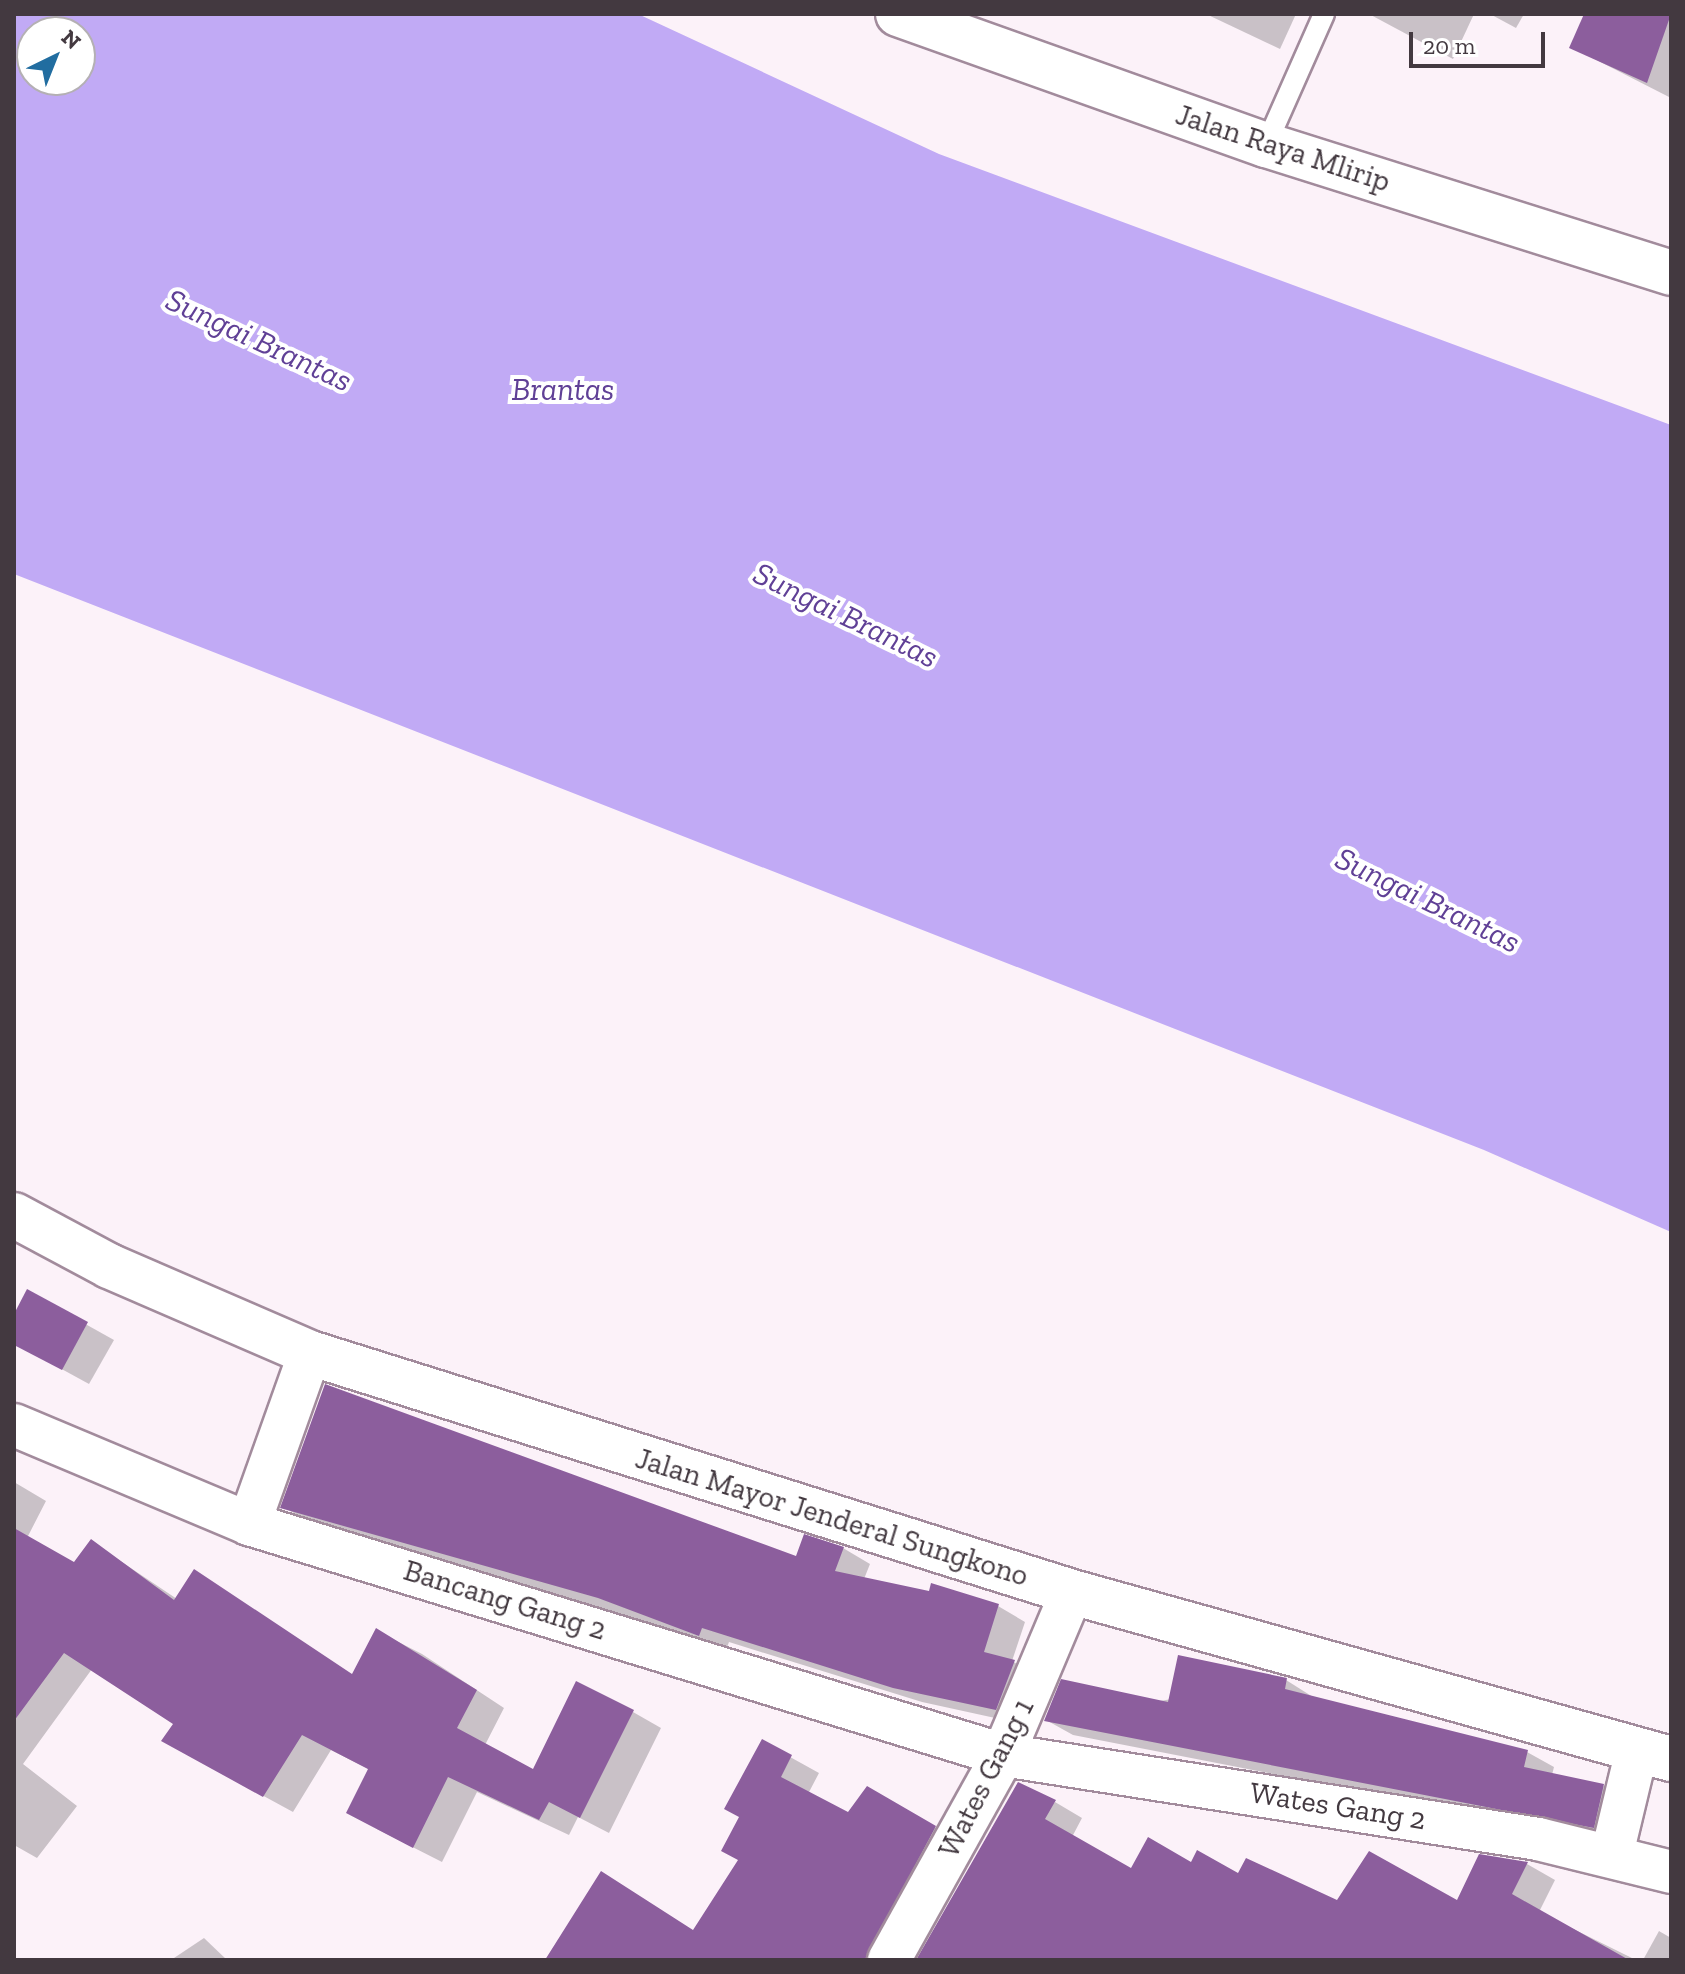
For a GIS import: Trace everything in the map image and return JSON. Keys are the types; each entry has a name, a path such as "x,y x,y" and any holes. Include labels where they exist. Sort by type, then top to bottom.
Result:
{"main road":[{"name":"Jalan Raya Mlirip","path":"898,14 1266,145 1671,273"},
{"name":"Jalan Mayor Jenderal Sungkono","path":"14,1215 109,1266 310,1353 1072,1592 1654,1754"}],"street":[{"path":"249,1524 310,1353"},
{"name":"Bancang Gang 2","path":"14,1425 249,1524 1003,1755"},
{"name":"Wates Gang 1","path":"889,1960 1003,1755 1072,1592"},
{"path":"1612,1854 1654,1754"},
{"name":"Wates Gang 2","path":"1003,1755 1612,1854 1671,1872"}],"lane":[{"path":"1266,145 1324,14"}],"water":[{"name":"Brantas","path":"14,14 638,14 939,154 1671,425 1671,1232 1484,1150 14,574"}],"building":[{"path":"1584,14 1671,14 1647,83 1569,48"},
{"path":"27,1289 88,1322 62,1370 14,1345 14,1314"},
{"path":"325,1384 796,1556 804,1534 844,1547 835,1571 929,1591 931,1583 999,1604 984,1652 1015,1660 996,1710 893,1688 702,1628 699,1636 598,1598 280,1508"},
{"path":"14,1528 74,1562 91,1539 174,1600 194,1569 352,1674 376,1628 477,1690 457,1728 533,1769 576,1681 634,1710 580,1818 549,1802 539,1820 448,1777 413,1848 346,1813 368,1769 302,1735 263,1797 161,1741 173,1724 64,1653 14,1721"},
{"path":"1178,1655 1287,1678 1285,1689 1528,1750 1524,1767 1604,1784 1594,1828 1044,1721 1061,1679 1168,1702"},
{"path":"762,1739 792,1755 781,1777 848,1812 867,1786 936,1826 865,1960 545,1960 601,1871 693,1930 738,1860 721,1851 739,1817 724,1809"},
{"path":"1018,1782 1056,1800 1045,1819 1131,1868 1148,1837 1191,1862 1197,1850 1238,1873 1246,1858 1337,1900 1369,1851 1457,1900 1479,1854 1528,1862 1512,1894 1629,1960 916,1960"}],"water label":[{"name":"Sungai Brantas","path":"259,340"},
{"name":"Sungai Brantas","path":"846,615"},
{"name":"Sungai Brantas","path":"1428,900"}]}
